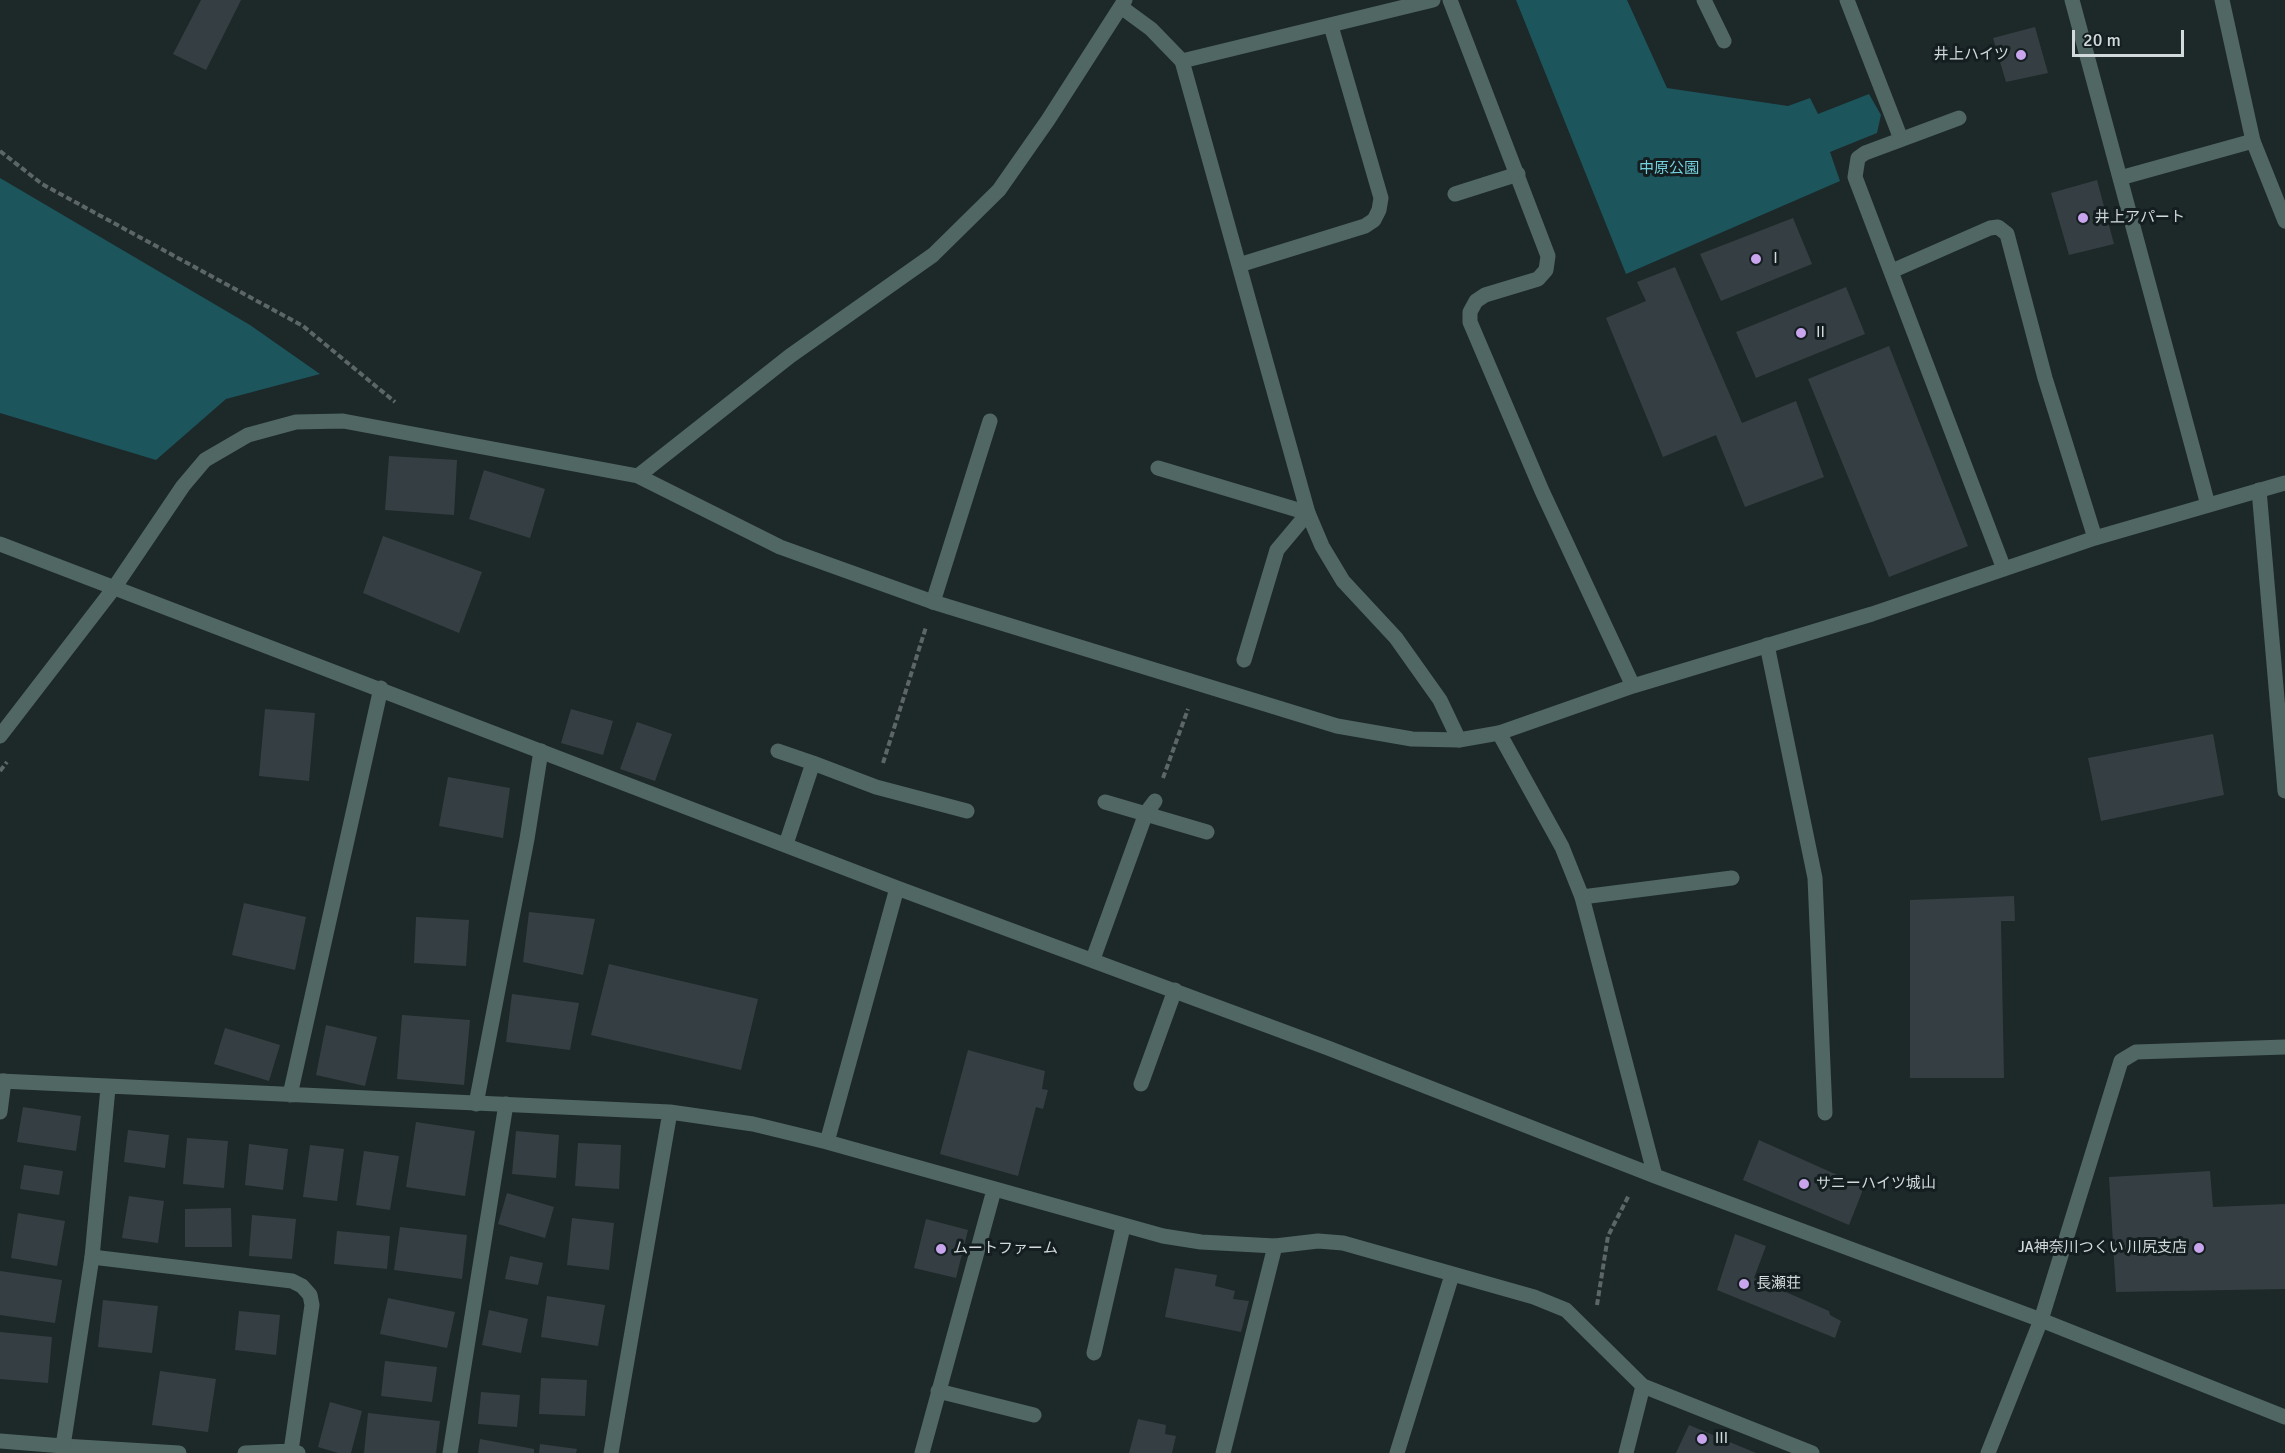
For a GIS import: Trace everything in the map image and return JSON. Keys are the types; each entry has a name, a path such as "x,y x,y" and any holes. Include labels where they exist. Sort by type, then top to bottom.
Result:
{"street":[{"path":"1182,61 1433,0"},
{"path":"1450,0 1546,245 1548,256 1546,270 1538,279 1485,295 1476,301 1470,312 1470,322 1542,491 1633,686"},
{"path":"1704,0 1724,41"},
{"path":"1847,0 1901,139"},
{"path":"2072,0 2208,505"},
{"path":"2222,0 2253,141 2285,221"},
{"path":"638,476 790,356 933,255 999,190 1048,120 1123,3 1182,61 1308,513 1322,546 1343,581 1396,638 1440,700 1459,740"},
{"path":"1239,265 1365,226 1374,220 1379,210 1381,198 1331,26"},
{"path":"1959,118 1865,153 1858,158 1855,177 2004,569"},
{"path":"2120,178 2253,141"},
{"path":"1455,194 1518,174"},
{"path":"1892,271 1990,228 1998,227 2007,234 2045,378 2095,538"},
{"path":"0,736 114,588 190,477 205,460 248,435 271,427 320,421 343,421 425,435 638,476 780,547 933,602 1337,726 1412,739 1459,740 1499,733 1633,686 1872,614 2095,538 2285,483"},
{"path":"933,602 990,421"},
{"path":"1158,468 1308,513"},
{"path":"2259,490 2285,791"},
{"path":"1244,660 1277,550 1308,513"},
{"path":"0,544 381,688 897,888 1093,959 1655,1176 2041,1320 2285,1417"},
{"path":"1767,645 1815,878 1825,1113"},
{"path":"290,1095 381,688"},
{"path":"1499,733 1562,847 1582,897 1655,1176"},
{"path":"476,1104 527,839 541,751"},
{"path":"778,751 876,787 967,811"},
{"path":"786,844 813,763"},
{"path":"1105,802 1151,807 1207,832"},
{"path":"1093,959 1151,807"},
{"path":"1582,897 1732,878"},
{"path":"827,1142 897,888"},
{"path":"1141,1084 1175,990"},
{"path":"1988,1453 2041,1320 2121,1061 2136,1052 2285,1047"},
{"path":"0,1112 2,1081 108,1088 670,1112 753,1124 827,1142 1123,1227 1201,1242 1275,1246 1331,1241 1534,1297 1566,1310 1643,1386 1812,1453"},
{"path":"63,1446 92,1257 108,1088"},
{"path":"450,1453 506,1104"},
{"path":"611,1453 670,1112"},
{"path":"922,1453 994,1190"},
{"path":"1094,1353 1123,1227"},
{"path":"1223,1453 1275,1246"},
{"path":"92,1257 292,1281 302,1286 310,1294 312,1305 295,1452 245,1453"},
{"path":"1397,1453 1452,1275"},
{"path":"1626,1453 1643,1386"},
{"path":"938,1391 1034,1415"},
{"path":"0,1441 179,1453"}],"path":[{"path":"0,151 42,183 303,326 408,412 425,435"},
{"path":"876,787 933,602"},
{"path":"1151,807 1197,683"},
{"path":"1593,1335 1608,1236 1631,1192"}],"green space":[{"name":"中原公園","path":"1516,0 1627,0 1667,88 1788,106 1810,98 1818,114 1869,94 1881,115 1877,133 1830,152 1840,181 1626,274"},
{"path":"0,178 250,325 320,374 226,399 156,460 0,413"}],"building":[{"path":"201,0 241,0 206,70 173,54"},
{"name":"井上ハイツ","path":"2035,27 2048,73 2006,82 1993,38"},
{"name":"井上アパート","path":"2097,180 2114,244 2069,255 2051,193"},
{"name":"Ⅰ","path":"1793,218 1812,264 1721,301 1700,254"},
{"path":"1675,267 1742,423 1796,401 1824,477 1745,507 1716,435 1663,457 1606,318 1646,301 1637,282"},
{"name":"Ⅱ","path":"1846,287 1865,334 1756,378 1736,332"},
{"path":"1889,346 1968,546 1889,577 1808,379"},
{"path":"389,456 457,460 454,515 385,510"},
{"path":"484,470 545,489 530,538 469,519"},
{"path":"383,536 482,572 459,633 363,593"},
{"path":"265,709 315,713 309,781 259,776"},
{"path":"571,709 613,721 603,755 561,743"},
{"path":"637,722 672,734 655,781 620,769"},
{"path":"2213,734 2224,795 2101,821 2088,758"},
{"path":"448,777 510,788 503,838 439,826"},
{"path":"2014,896 2015,921 2001,921 2004,1078 1910,1078 1910,900"},
{"path":"244,903 306,917 295,970 232,955"},
{"path":"529,912 595,919 583,975 523,962"},
{"path":"416,917 469,920 466,966 414,963"},
{"path":"609,964 758,999 741,1070 591,1035"},
{"path":"512,994 579,1003 570,1050 506,1042"},
{"path":"402,1015 470,1020 464,1085 397,1079"},
{"path":"326,1025 377,1037 365,1086 316,1075"},
{"path":"225,1028 280,1045 269,1081 214,1064"},
{"path":"968,1050 1045,1071 1042,1089 1048,1090 1043,1109 1036,1107 1018,1176 940,1154"},
{"path":"23,1107 81,1116 76,1151 17,1142"},
{"path":"416,1122 475,1131 465,1196 406,1187"},
{"path":"128,1130 169,1135 165,1168 124,1162"},
{"path":"516,1131 559,1135 556,1178 512,1174"},
{"path":"187,1138 228,1141 224,1188 183,1184"},
{"name":"サニーハイツ城山","path":"1759,1140 1864,1187 1849,1225 1743,1180"},
{"path":"578,1143 621,1145 619,1189 575,1186"},
{"path":"249,1144 288,1149 283,1190 245,1185"},
{"path":"310,1145 344,1149 337,1201 303,1197"},
{"path":"364,1151 399,1156 390,1210 356,1205"},
{"path":"24,1165 63,1171 59,1195 20,1189"},
{"name":"JA神奈川つくい 川尻支店","path":"2210,1171 2213,1207 2285,1204 2285,1289 2116,1292 2109,1177"},
{"path":"507,1193 554,1207 545,1238 498,1224"},
{"path":"129,1196 164,1201 158,1243 122,1238"},
{"path":"231,1208 232,1247 185,1247 185,1209"},
{"path":"18,1213 65,1221 57,1266 11,1258"},
{"path":"252,1215 296,1219 292,1259 249,1256"},
{"path":"572,1218 614,1223 609,1270 567,1265"},
{"name":"ムートファーム","path":"926,1219 968,1230 956,1278 914,1268"},
{"path":"400,1227 467,1235 462,1279 394,1270"},
{"path":"337,1231 390,1236 387,1269 334,1264"},
{"name":"長瀬荘","path":"1735,1234 1766,1246 1754,1278 1829,1311 1830,1315 1841,1321 1835,1338 1717,1290"},
{"path":"510,1256 543,1263 538,1285 505,1279"},
{"path":"1175,1268 1217,1275 1215,1286 1235,1291 1233,1299 1249,1301 1241,1332 1165,1317"},
{"path":"0,1271 62,1280 55,1323 0,1315"},
{"path":"547,1296 605,1305 598,1346 541,1337"},
{"path":"388,1298 455,1312 447,1348 380,1334"},
{"path":"103,1300 158,1306 152,1353 98,1347"},
{"path":"489,1310 528,1319 521,1353 482,1345"},
{"path":"239,1311 280,1315 276,1355 235,1350"},
{"path":"0,1332 52,1337 48,1383 0,1379"},
{"path":"385,1361 437,1367 432,1402 381,1396"},
{"path":"160,1371 216,1379 208,1432 152,1425"},
{"path":"541,1378 587,1380 585,1416 539,1414"},
{"path":"481,1392 520,1395 517,1427 478,1424"},
{"path":"330,1402 362,1411 351,1453 338,1453 318,1447"},
{"path":"368,1413 440,1421 436,1453 364,1453"},
{"path":"1138,1419 1166,1425 1165,1434 1176,1436 1172,1453 1129,1453"},
{"name":"Ⅲ","path":"1689,1425 1756,1453 1676,1453"},
{"path":"480,1439 534,1449 534,1453 478,1453"},
{"path":"540,1444 577,1449 576,1453 539,1453"}],"place":[{"name":"井上ハイツ","path":"2021,55"},
{"name":"井上アパート","path":"2083,218"},
{"name":"Ⅰ","path":"1756,259"},
{"name":"Ⅱ","path":"1801,333"},
{"name":"サニーハイツ城山","path":"1804,1184"},
{"name":"JA神奈川つくい 川尻支店","path":"2199,1248"},
{"name":"ムートファーム","path":"941,1249"},
{"name":"長瀬荘","path":"1744,1284"},
{"name":"Ⅲ","path":"1702,1439"}]}
